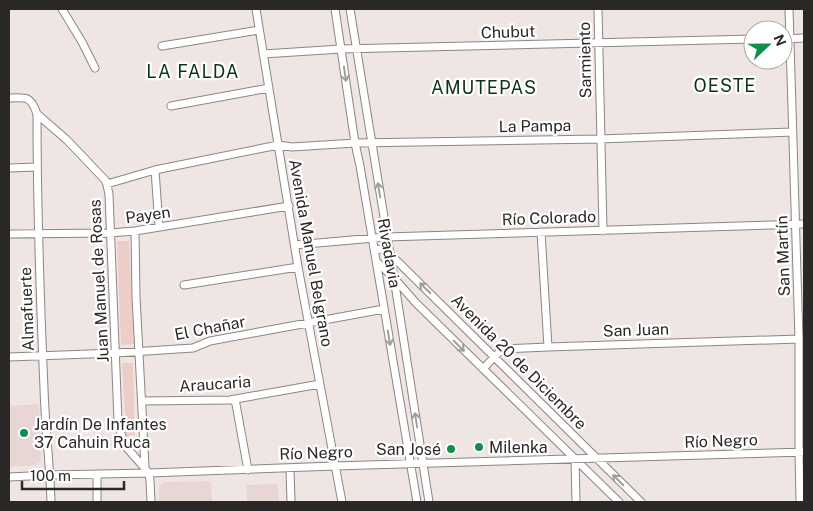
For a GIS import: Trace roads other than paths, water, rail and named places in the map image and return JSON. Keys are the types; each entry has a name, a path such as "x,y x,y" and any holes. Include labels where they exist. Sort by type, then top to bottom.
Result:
{"street":[{"path":"62,9 95,68"},
{"name":"Avenida Manuel Belgrano","path":"256,9 296,245 298,267 342,502"},
{"name":"Rivadavia","path":"335,9 355,143 417,502"},
{"name":"Rivadavia","path":"350,9 429,502"},
{"name":"Sarmiento","path":"598,9 603,231"},
{"path":"162,46 259,30"},
{"name":"Chubut","path":"263,54 341,49 743,39"},
{"name":"San Martín","path":"789,70 802,452 800,502"},
{"path":"171,106 268,88"},
{"name":"Juan Manuel de Rosas","path":"9,98 29,98 34,104 37,114 68,140 106,181 109,194 118,421 127,448 147,470"},
{"name":"Almafuerte","path":"37,114 38,233 44,390 51,502"},
{"name":"La Pampa","path":"107,184 155,170 278,145 292,147 355,143 600,139 792,132"},
{"path":"9,168 37,167"},
{"path":"155,170 159,228"},
{"name":"Payen","path":"9,234 135,231 289,206"},
{"name":"Río Colorado","path":"296,245 386,237 804,224"},
{"path":"135,231 139,352 151,502"},
{"path":"542,232 548,347"},
{"path":"375,252 377,249 381,249 389,252"},
{"name":"Avenida 20 de Diciembre","path":"389,252 641,502"},
{"name":"Avenida 20 de Diciembre","path":"376,261 416,303 619,502"},
{"path":"184,285 298,267"},
{"name":"El Chañar","path":"9,357 193,348 210,342 384,309"},
{"name":"San Juan","path":"483,369 503,349 799,339"},
{"name":"Araucaria","path":"142,401 230,400 320,384"},
{"path":"235,399 248,470"},
{"name":"Río Negro","path":"9,477 147,470 248,470 802,452"},
{"path":"575,459 576,502"},
{"path":"290,468 291,502"},
{"path":"97,474 97,502"}],"place":[{"name":"Jardín De Infantes 37 Cahuin Ruca","path":"24,433"},
{"name":"Milenka","path":"479,447"},
{"name":"San José","path":"451,449"}],"district":[{"name":"LA FALDA","path":"193,71"},
{"name":"OESTE","path":"725,85"},
{"name":"AMUTEPAS","path":"484,87"}]}
